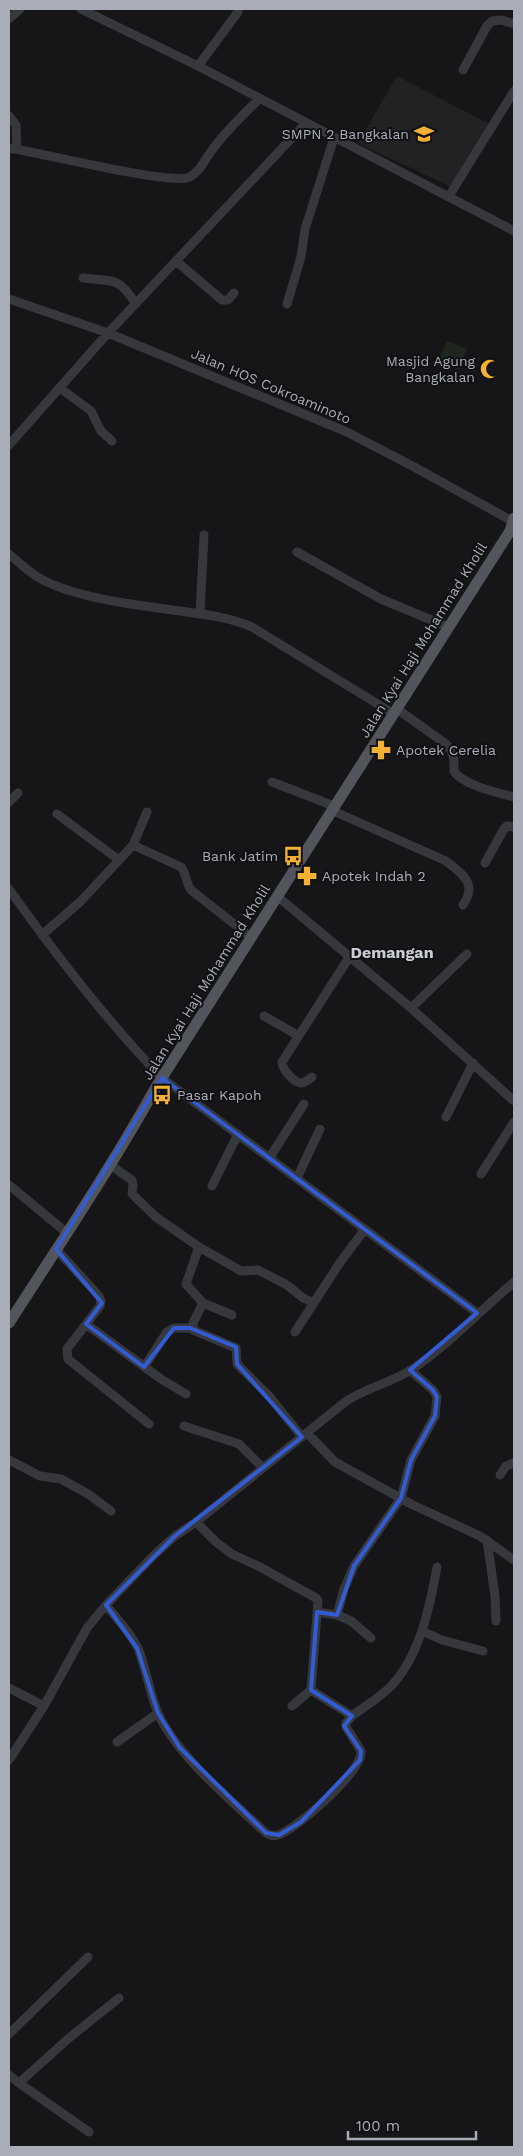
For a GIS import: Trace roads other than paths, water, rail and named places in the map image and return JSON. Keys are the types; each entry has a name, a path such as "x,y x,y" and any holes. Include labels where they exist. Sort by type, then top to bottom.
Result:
{"main road":[{"name":"Jalan Kyai Haji Mohammad Kholil","path":"9,1323 68,1233 162,1078 396,712 513,524"}],"street":[{"path":"9,18 20,9"},
{"path":"81,9 198,66 259,100 514,231"},
{"path":"198,66 238,12"},
{"path":"463,70 487,26 492,21 502,20 514,24"},
{"path":"449,196 514,91"},
{"path":"9,116 16,125 13,149 159,177 189,178 234,125 259,100"},
{"path":"9,445 108,333 306,124"},
{"path":"287,304 301,257 305,228 334,138"},
{"path":"176,261 222,300 228,300 234,293"},
{"path":"83,278 110,281 122,285 136,304"},
{"name":"Jalan HOS Cokroaminoto","path":"9,299 108,333 347,432 416,468 513,524"},
{"path":"60,388 91,411 101,430 112,441"},
{"path":"200,614 204,535"},
{"path":"297,552 380,599 448,627"},
{"path":"9,554 37,576 60,586 96,597 126,604 232,619 252,627 396,712 446,744 455,756 454,771 458,777 489,791 514,797"},
{"path":"272,782 333,808 446,861 462,873 468,882 468,898 463,905"},
{"path":"9,802 18,793"},
{"path":"42,935 81,901 133,845 147,812"},
{"path":"57,814 119,860"},
{"path":"485,863 504,829 510,826 514,827"},
{"path":"133,845 184,870 191,890 252,938"},
{"path":"9,889 42,935 133,1048 162,1078 478,1313"},
{"path":"277,896 411,1008 514,1100"},
{"path":"411,1008 467,954"},
{"path":"312,1076 301,1082 283,1069 283,1059 350,956"},
{"path":"264,1016 299,1036"},
{"path":"446,1117 473,1063"},
{"path":"270,1157 304,1104"},
{"path":"481,1174 514,1122"},
{"path":"297,1178 320,1129"},
{"path":"212,1186 238,1134"},
{"path":"110,1165 132,1180 132,1193 156,1217 199,1247 241,1271 258,1270 287,1285 302,1298 314,1303"},
{"path":"9,1185 68,1233"},
{"path":"295,1332 339,1264 365,1229"},
{"path":"199,1247 186,1284 203,1302 232,1315"},
{"path":"56,1249 99,1296 100,1306 67,1349 68,1359 149,1424"},
{"path":"9,1760 44,1706 87,1628 154,1554 354,1396 410,1370 433,1354 514,1282"},
{"path":"192,1328 203,1302"},
{"path":"86,1324 144,1367 186,1394"},
{"path":"144,1367 167,1332 174,1328 192,1328"},
{"path":"192,1328 196,1333 236,1348 237,1364 304,1435 335,1462 401,1498 487,1540 514,1558"},
{"path":"337,1615 344,1589 354,1566 401,1498 411,1460 435,1416 437,1397 433,1390 410,1370"},
{"path":"184,1426 239,1444 263,1468"},
{"path":"9,1460 40,1476 61,1479 88,1494 111,1512"},
{"path":"500,1474 506,1466 514,1463"},
{"path":"196,1522 216,1542 232,1554 316,1598 318,1602 310,1690 292,1706"},
{"path":"487,1540 495,1596 496,1621"},
{"path":"106,1605 129,1633 138,1648 158,1713 173,1738 196,1765 266,1833 274,1836 286,1832 301,1822 340,1784 360,1760 361,1751 346,1727 346,1723 352,1716 392,1685 403,1669 422,1631 429,1609 437,1567"},
{"path":"317,1612 337,1615 351,1620 371,1638"},
{"path":"422,1631 442,1640 483,1651"},
{"path":"9,1688 44,1706"},
{"path":"310,1690 352,1716"},
{"path":"117,1742 158,1713"},
{"path":"9,2034 88,1958"},
{"path":"19,2083 69,2038 119,1998"},
{"path":"9,2075 89,2132"}],"place":[{"name":"SMPN 2 Bangkalan","path":"424,134"},
{"name":"Masjid Agung Bangkalan","path":"490,369"},
{"name":"Apotek Cerelia","path":"381,750"},
{"name":"Bank Jatim","path":"293,856"},
{"name":"Apotek Indah 2","path":"307,876"},
{"name":"Pasar Kapoh","path":"162,1095"}],"district":[{"name":"Demangan","path":"392,952"}]}
